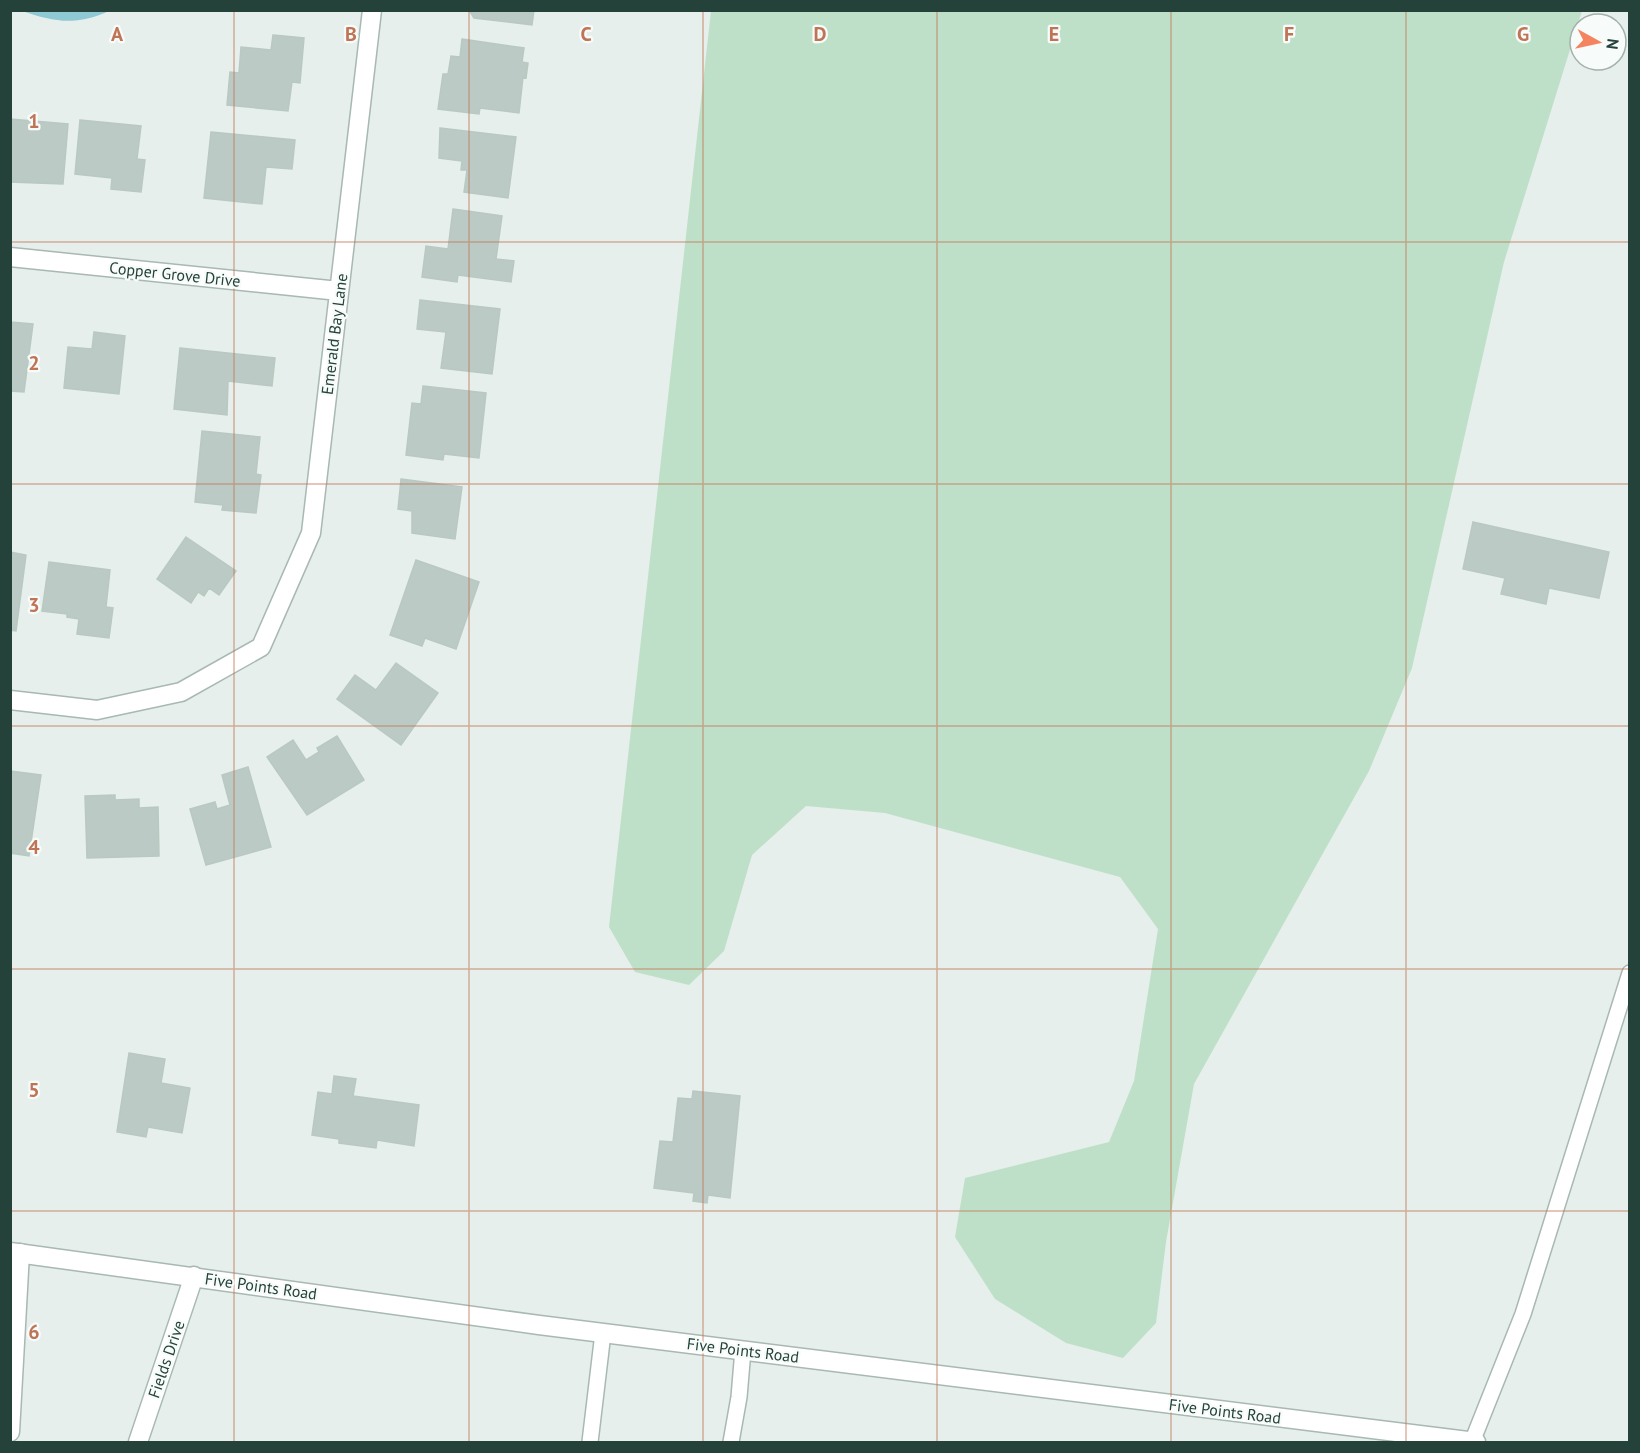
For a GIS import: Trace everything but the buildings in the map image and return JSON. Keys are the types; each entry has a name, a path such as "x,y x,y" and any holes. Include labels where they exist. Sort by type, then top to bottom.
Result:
{"street":[{"name":"Emerald Bay Lane","path":"10,700 97,710 181,692 261,647 311,533 372,10"},
{"name":"Copper Grove Drive","path":"10,257 339,291"},
{"name":"Five Points Road","path":"15,1252 603,1333 1474,1442"},
{"path":"10,1432 15,1252"},
{"name":"Fields Drive","path":"138,1443 194,1276"}],"lane":[{"path":"1474,1442 1523,1314 1629,973"},
{"path":"590,1443 603,1333"},
{"path":"731,1443 739,1396 743,1350"}],"green space":[{"path":"711,11 1582,11 1568,12 1568,56 1504,262 1412,668 1369,771 1194,1084 1166,1242 1156,1323 1123,1358 1066,1343 995,1299 955,1237 965,1178 1109,1142 1134,1081 1158,929 1120,877 885,813 806,806 752,855 724,951 689,985 635,972 609,927"}],"water":[{"path":"22,11 109,11 86,19 65,21 44,18"}]}
